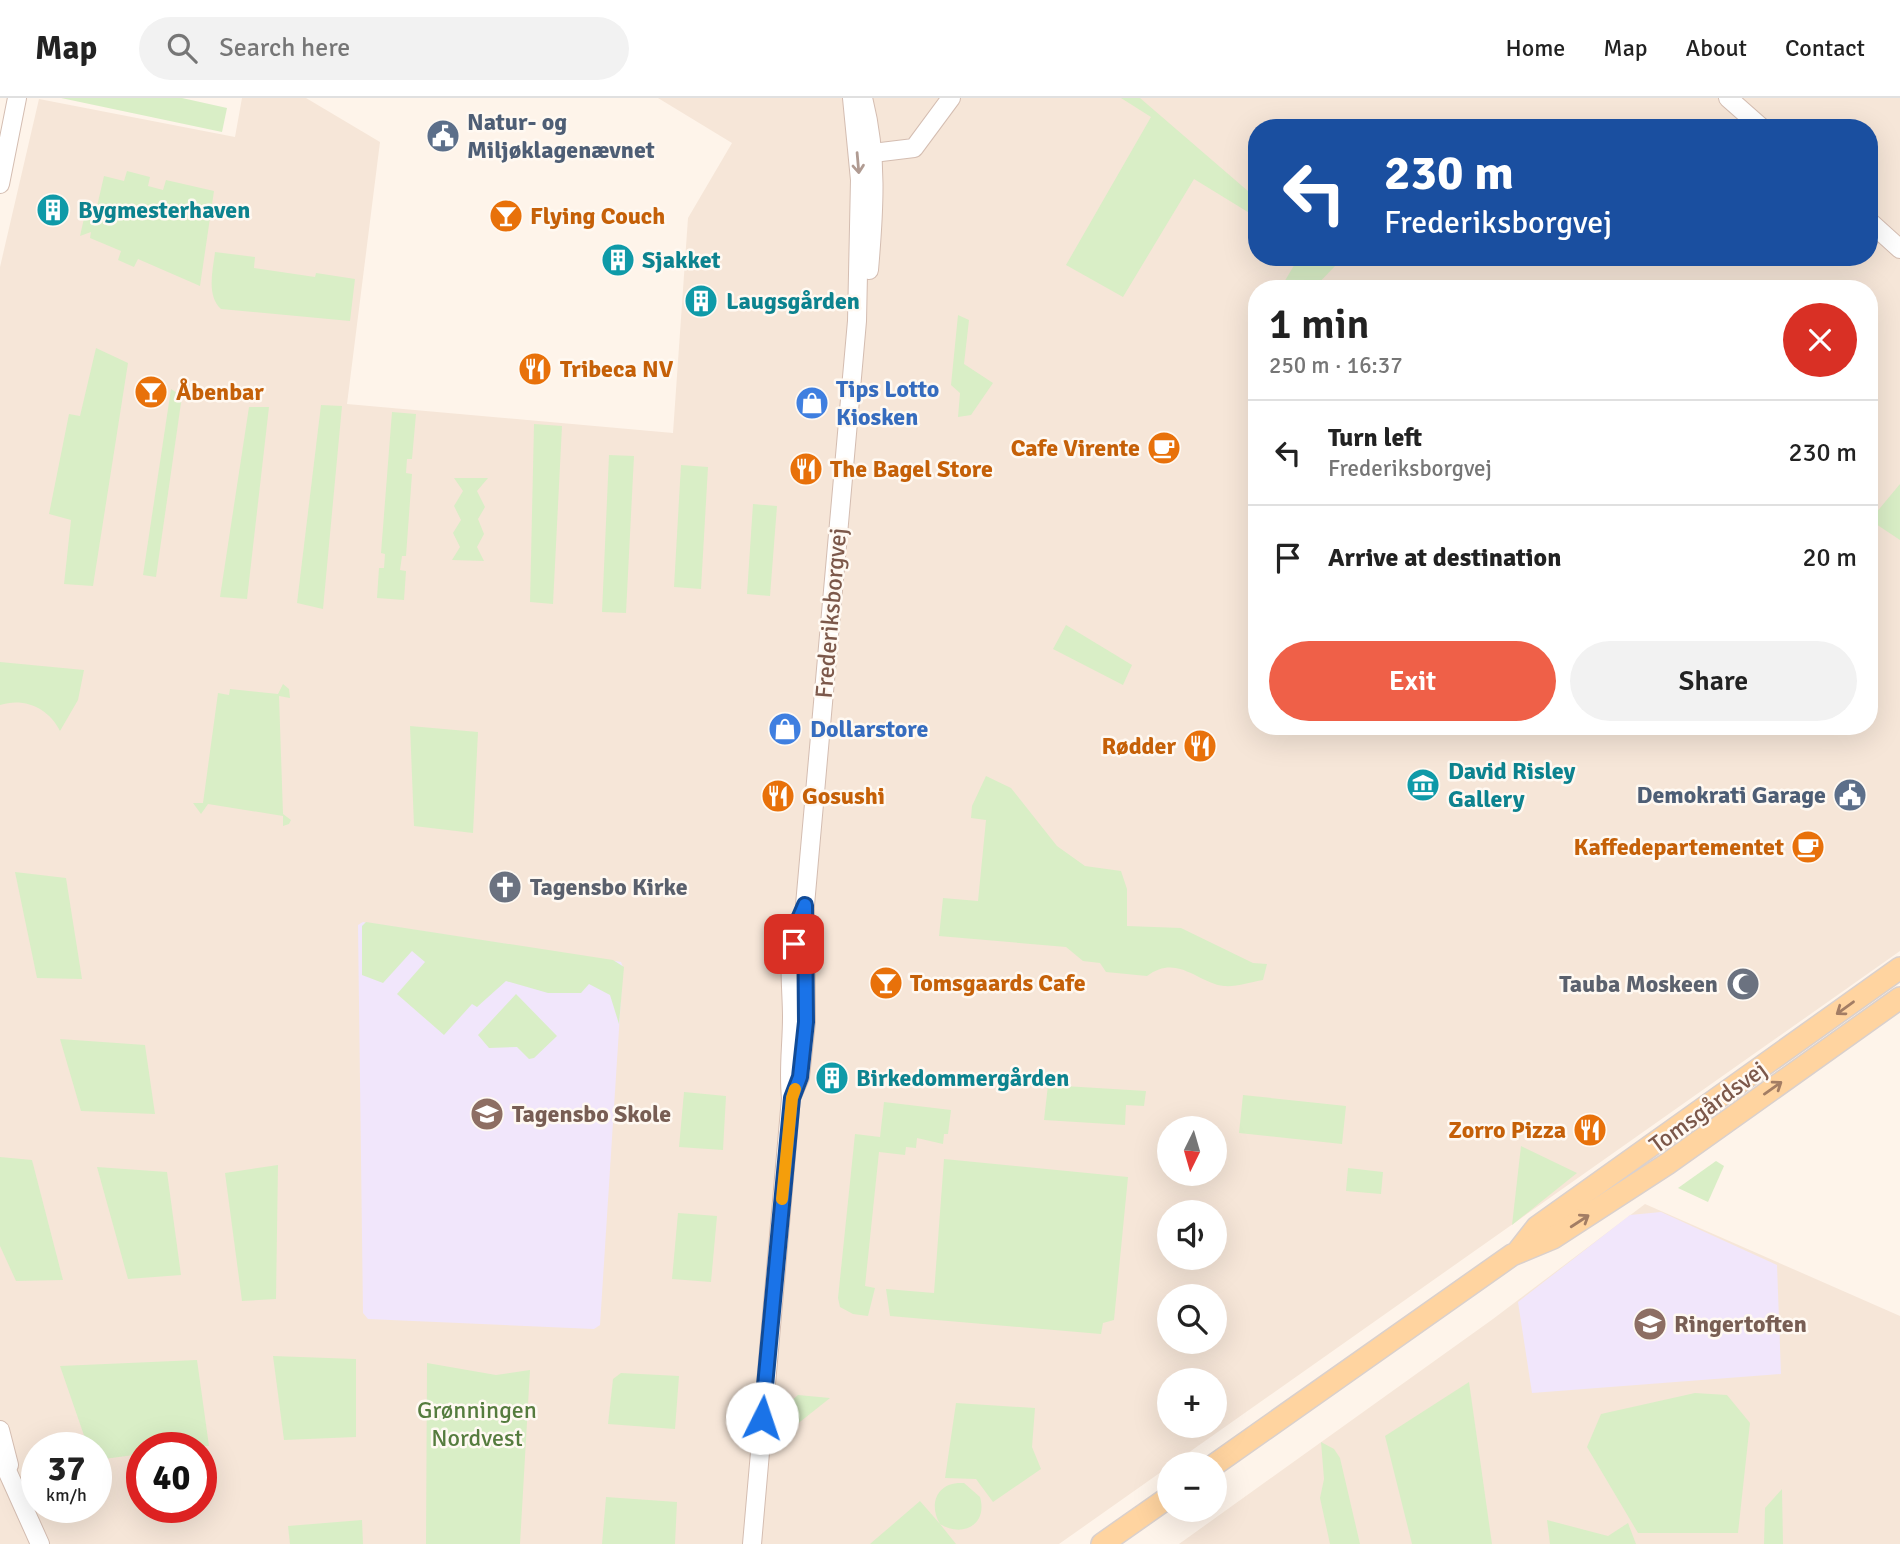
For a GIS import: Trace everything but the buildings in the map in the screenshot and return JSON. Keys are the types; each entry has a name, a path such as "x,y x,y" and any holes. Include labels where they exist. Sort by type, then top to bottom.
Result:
{"main road":[{"name":"Tomsgårdsvej","path":"1519,1250 1537,1227 1649,1150 1900,968"},
{"name":"Tomsgårdsvej","path":"1227,1456 1519,1250 1553,1238 1667,1164 1900,998"},
{"path":"1102,1544 1157,1505"}],"street":[{"path":"0,184 16,98"},
{"name":"Frederiksborgvej","path":"752,1544 792,1098 800,1077 806,1022 805,905 857,321 860,180 852,98"},
{"name":"Frederiksborgvej","path":"857,321 865,300 869,270 875,181 863,98"},
{"path":"873,153 914,148 951,98"},
{"path":"1728,98 1752,119"},
{"path":"1878,228 1893,239 1900,249"},
{"path":"0,1430 12,1476"},
{"path":"0,1455 12,1476 40,1544"}],"shaded area":[{"path":"242,98 306,98 380,142 347,404 673,433 688,218 732,143 658,98 1900,98 1900,951 1227,1426 1227,1368 1157,1368 1157,1438 1209,1438 1189,1452 1157,1452 1157,1475 1059,1544 0,1544 0,267 39,99 235,137"},
{"name":"Tagensbo Skole","path":"363,922 621,962 623,967 600,1325 594,1329 368,1319 363,1313 358,925"},
{"path":"1645,1204 1900,1316 1900,1544 1179,1544 1210,1522 1227,1522 1227,1510 1493,1319"},
{"name":"Ringertoften","path":"1661,1212 1777,1265 1781,1374 1532,1393 1518,1302 1630,1215"}],"green space":[{"path":"61,98 182,98 227,108 222,132"},
{"path":"1121,98 1140,98 1248,191 1248,212 1194,179 1123,297 1066,265 1151,117"},
{"path":"127,171 150,177 148,186 163,190 166,180 214,191 200,286 138,259 134,267 118,260 121,251 90,238 91,232 80,236 85,214 95,215 104,176 124,181"},
{"path":"215,252 255,257 254,268 315,277 316,273 355,279 350,321 221,309 212,290"},
{"path":"1294,266 1335,266 1322,280 1285,280"},
{"path":"958,315 969,320 964,364 993,383 971,415 958,417 960,393 951,385"},
{"path":"96,348 128,363 93,586 64,584 71,520 49,514 69,414 80,416"},
{"path":"171,389 182,396 156,577 143,575"},
{"path":"321,405 342,406 323,609 297,603"},
{"path":"249,407 269,407 247,599 220,597"},
{"path":"392,412 416,414 412,459 407,459 406,473 412,474 406,556 402,556 400,570 406,571 404,600 377,598 379,568 384,568 385,554 381,553"},
{"path":"534,424 562,426 553,604 530,602"},
{"path":"609,455 634,456 626,613 602,612"},
{"path":"681,465 708,467 701,589 674,587"},
{"path":"454,478 488,478 477,491 485,507 478,519 484,534 477,547 484,561 452,560 460,547 453,533 461,520 454,506 463,491"},
{"path":"1900,484 1900,540 1878,525 1878,510"},
{"path":"753,504 777,506 770,596 747,594"},
{"path":"1066,625 1132,665 1123,685 1053,649"},
{"path":"0,662 84,670 78,700 60,731 49,716 35,706 18,702 0,705"},
{"path":"283,684 289,689 290,698 279,696 283,814 291,820 289,824 283,826 283,816 208,804 201,814 193,803 203,803 218,693 229,695 230,689 278,694"},
{"path":"410,726 478,732 473,833 414,826"},
{"path":"986,776 1011,788 1057,846 1085,866 1121,871 1127,889 1127,926 1181,928 1253,963 1267,964 1263,980 1224,986 1187,971 1168,967 1147,976 1106,972 1100,963 1083,961 1066,947 939,936 943,898 978,901 986,820 971,818 972,806"},
{"path":"15,872 66,878 82,979 37,978"},
{"path":"366,922 613,960 624,967 619,1024 610,995 589,984 581,993 548,993 506,981 477,1007 472,1004 444,1035 397,994 425,962 412,951 383,983 362,975 362,926"},
{"path":"516,994 557,1036 534,1058 529,1059 517,1047 489,1048 478,1035"},
{"path":"60,1039 145,1045 155,1114 81,1111"},
{"path":"1048,1085 1146,1091 1144,1106 1126,1105 1125,1125 1044,1120"},
{"path":"684,1092 726,1096 723,1150 679,1147"},
{"path":"1243,1095 1346,1106 1342,1144 1239,1133"},
{"path":"884,1102 951,1110 948,1134 944,1134 943,1144 917,1138 916,1148 906,1147 905,1155 879,1152 865,1286 875,1288 868,1316 853,1314 840,1307 838,1298 855,1134 880,1137"},
{"path":"1521,1146 1577,1173 1512,1225"},
{"path":"0,1157 32,1160 63,1280 16,1281 0,1246"},
{"path":"944,1159 1128,1177 1114,1320 1103,1323 1101,1334 890,1316 886,1289 934,1293"},
{"path":"1716,1161 1724,1166 1708,1202 1678,1188"},
{"path":"278,1165 276,1299 242,1301 225,1173"},
{"path":"97,1167 167,1172 181,1275 128,1279"},
{"path":"1348,1168 1383,1172 1381,1194 1346,1191"},
{"path":"678,1213 717,1216 711,1282 672,1279"},
{"path":"273,1356 356,1359 356,1437 284,1440"},
{"path":"197,1360 207,1432 126,1432 126,1456 112,1458 112,1432 83,1432 60,1366"},
{"name":"Grønningen Nordvest","path":"427,1363 496,1375 530,1370 520,1544 426,1544"},
{"path":"621,1373 679,1376 675,1429 608,1424 613,1379"},
{"path":"1469,1382 1492,1544 1412,1544 1385,1436"},
{"path":"1695,1393 1727,1395 1750,1423 1738,1533 1638,1533 1587,1447 1601,1414"},
{"path":"798,1395 830,1398 786,1433 788,1404"},
{"path":"956,1403 1035,1408 1032,1447 1041,1469 993,1502 976,1479 945,1478"},
{"path":"1321,1442 1334,1449 1340,1458 1360,1544 1330,1544 1320,1498 1324,1479"},
{"path":"955,1483 964,1483 980,1497 981,1507 977,1522 957,1530 940,1524 936,1516 935,1502 941,1490"},
{"path":"1782,1489 1783,1544 1764,1544 1765,1508"},
{"path":"606,1497 677,1502 675,1544 602,1544"},
{"path":"920,1501 956,1544 870,1544"},
{"path":"362,1520 363,1544 290,1544 288,1526"},
{"path":"1547,1520 1608,1536 1628,1523 1636,1544 1550,1544"}],"slow traffic":[{"path":"782,1199 795,1089"}],"place":[{"name":"Natur- og Miljøklagenævnet","path":"443,136"},
{"name":"Bygmesterhaven","path":"53,210"},
{"name":"Flying Couch","path":"506,216"},
{"name":"Sjakket","path":"618,260"},
{"name":"Laugsgården","path":"701,301"},
{"name":"Tribeca NV","path":"535,369"},
{"name":"Åbenbar","path":"151,392"},
{"name":"Tips Lotto Kiosken","path":"812,403"},
{"name":"Cafe Virente","path":"1164,448"},
{"name":"The Bagel Store","path":"806,469"},
{"name":"Dollarstore","path":"785,729"},
{"name":"Rødder","path":"1200,746"},
{"name":"David Risley Gallery","path":"1423,785"},
{"name":"Demokrati Garage","path":"1850,795"},
{"name":"Gosushi","path":"778,796"},
{"name":"Kaffedepartementet","path":"1808,847"},
{"name":"Tagensbo Kirke","path":"505,887"},
{"name":"Tomsgaards Cafe","path":"886,983"},
{"name":"Tauba Moskeen","path":"1743,984"},
{"name":"Birkedommergården","path":"832,1078"},
{"name":"Tagensbo Skole","path":"487,1114"},
{"name":"Zorro Pizza","path":"1590,1130"},
{"name":"Ringertoften","path":"1650,1324"}],"route":[{"path":"762,1418 792,1098 800,1077 807,1011 804,973 807,927 805,905 796,926 794,944"}]}
